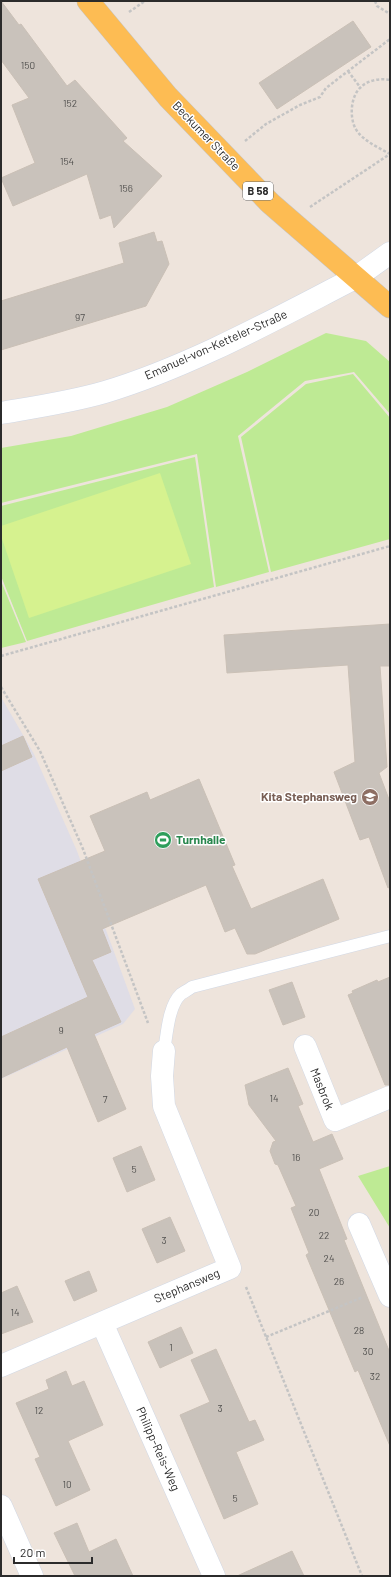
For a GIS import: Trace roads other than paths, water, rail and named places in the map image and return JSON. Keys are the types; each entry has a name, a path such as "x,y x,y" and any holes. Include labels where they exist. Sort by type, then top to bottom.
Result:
{"main road":[{"name":"Beckumer Straße","path":"88,1 168,97 270,203 390,307"}],"street":[{"name":"Emanuel-von-Ketteler-Straße","path":"1,413 104,392 150,376 225,344 355,278 390,253"},
{"name":"Masbrok","path":"305,1046 335,1120 390,1097"},
{"name":"Stephansweg","path":"1,1366 230,1268 164,1106 162,1076 164,1052"},
{"path":"359,1224 388,1292"},
{"name":"Philipp-Reis-Weg","path":"102,1323 214,1576"},
{"path":"1,1506 32,1576"}],"lane":[{"path":"164,1052 168,1026 174,1004 181,994 192,987 390,936"}],"place":[{"name":"Kita Stephansweg","path":"370,797"},
{"name":"Turnhalle","path":"163,840"}]}
